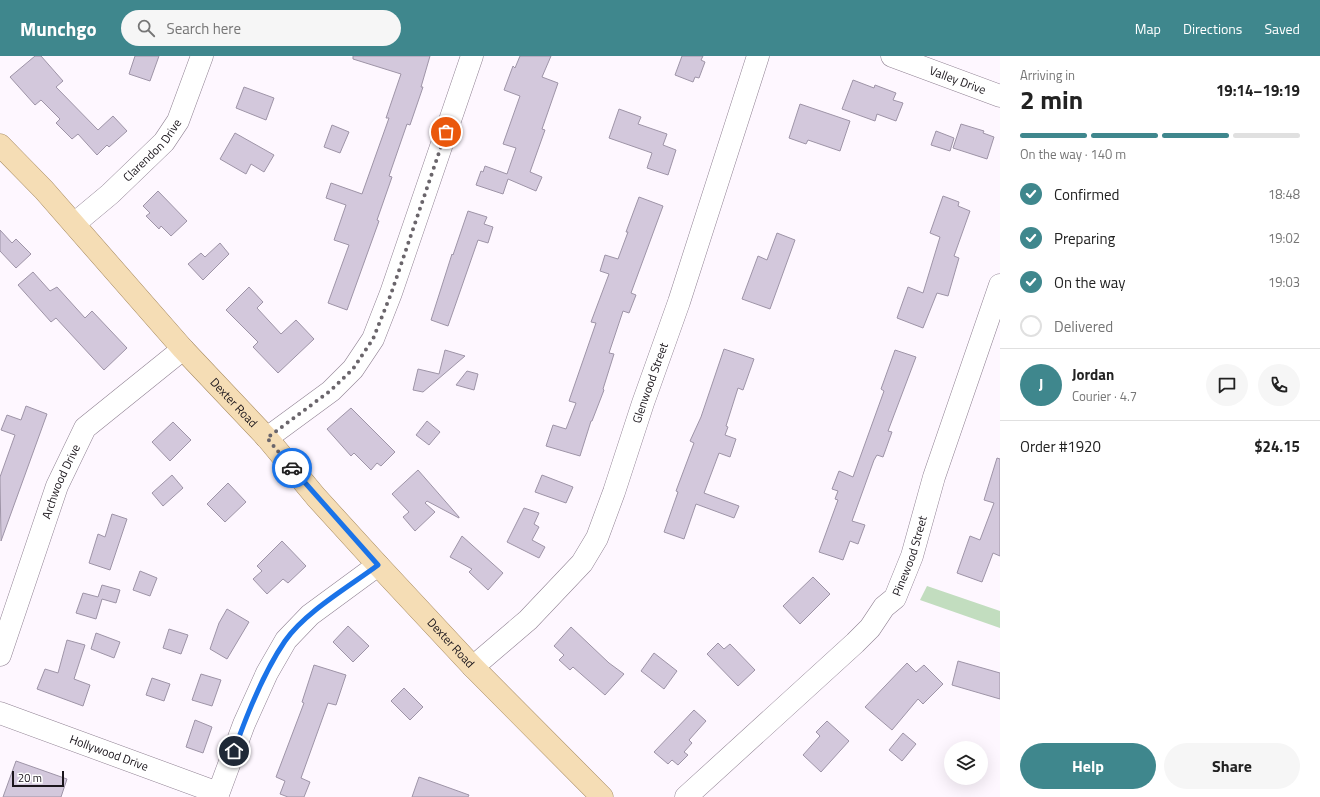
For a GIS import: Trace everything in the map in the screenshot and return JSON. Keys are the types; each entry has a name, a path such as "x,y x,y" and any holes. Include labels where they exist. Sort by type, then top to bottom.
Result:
{"main road":[{"name":"Dexter Road","path":"0,145 44,190 183,349 267,438 316,497 378,565 473,667 602,797"}],"street":[{"name":"Clarendon Drive","path":"74,224 110,194 164,142 178,121 202,56"},
{"path":"267,438 330,391 353,369 373,339 391,294 472,56"},
{"name":"Glenwood Street","path":"473,667 528,620 582,563 597,538 679,302 758,56"},
{"name":"Valley Drive","path":"892,56 1000,96"},
{"name":"Pinewood Street","path":"686,797 855,643 870,628 884,607 895,598 912,556 934,477 1000,285"},
{"name":"Archwood Drive","path":"0,655 57,486 85,428 183,349"},
{"path":"218,795 244,724 267,673 286,640 310,615 378,565"},
{"name":"Hollywood Drive","path":"0,713 218,795"}],"green space":[{"path":"927,586 1000,611 1000,628 920,600"}],"building":[{"path":"35,56 41,56 63,81 56,87 98,130 113,116 127,131 109,147 107,145 97,155 78,134 72,139 56,123 60,119 41,100 35,105 10,77"},
{"path":"135,56 159,56 150,81 129,74"},
{"path":"353,56 430,56 421,87 423,87 410,125 407,124 389,176 392,177 377,220 379,221 347,310 328,303 349,245 334,240 346,205 326,198 331,183 362,194 389,118 386,118 401,74 353,59"},
{"path":"520,56 551,56 542,77 558,83 542,129 545,130 530,172 542,177 536,191 508,179 503,194 476,185 481,171 483,172 485,166 507,174 516,148 503,144 520,96 504,90 513,66 515,68"},
{"path":"682,56 703,56 701,60 705,62 699,78 695,77 693,82 675,75"},
{"path":"853,80 874,88 875,85 896,93 893,100 903,103 896,121 877,114 875,121 842,109"},
{"path":"244,87 274,98 266,120 236,108"},
{"path":"800,104 850,121 840,151 808,140 806,144 789,138"},
{"path":"619,109 641,117 638,124 667,134 663,145 676,150 668,175 647,168 652,153 609,138"},
{"path":"961,124 984,131 983,133 994,137 987,159 953,148"},
{"path":"332,125 349,132 340,153 324,147"},
{"path":"936,131 954,138 950,151 931,145"},
{"path":"235,133 274,155 264,172 251,164 246,174 220,159"},
{"path":"158,191 187,221 171,236 161,226 159,229 146,216 150,213 143,206"},
{"path":"943,196 959,202 958,206 970,211 954,256 959,258 948,296 937,293 923,328 897,318 908,287 923,293 940,237 930,233"},
{"path":"639,197 663,206 631,293 636,295 629,313 623,311 609,353 614,354 603,389 604,390 591,421 580,456 546,446 553,425 566,429 576,403 569,401 596,323 591,322 609,274 600,271 605,255 618,259"},
{"path":"468,211 487,217 484,224 493,227 488,243 478,240 448,326 431,320 452,254 453,255"},
{"path":"0,230 12,243 16,239 31,254 16,268 0,251"},
{"path":"777,233 795,240 770,309 742,299 758,256 767,260"},
{"path":"220,243 229,254 203,280 188,264 201,253 205,257"},
{"path":"33,272 50,291 57,287 85,318 92,311 127,348 104,370 56,318 51,322 18,285"},
{"path":"249,287 263,302 257,308 281,334 296,320 314,339 278,373 253,347 258,342 226,310"},
{"path":"724,349 754,359 743,390 738,388 726,426 728,427 725,435 736,439 730,457 719,453 704,493 739,506 734,518 696,504 684,539 664,532 678,492 676,491 694,443 690,441 701,417"},
{"path":"445,350 465,356 423,392 413,390 418,369 439,374"},
{"path":"895,350 916,357 888,431 892,432 883,457 877,455 874,460 852,521 865,525 858,544 850,541 843,560 819,552 838,500 835,499 838,491 832,489 839,471 853,477 884,391 881,389"},
{"path":"467,371 478,374 474,390 456,385"},
{"path":"26,406 47,414 1,541 0,477 15,435 1,430 7,415 21,420"},
{"path":"351,408 395,452 381,466 377,463 371,470 354,453 351,456 327,429"},
{"path":"427,421 440,432 429,445 416,435"},
{"path":"173,422 191,440 170,461 152,442"},
{"path":"997,458 1000,459 1000,556 993,553 982,582 957,573 970,536 980,540 994,503 984,500"},
{"path":"418,470 459,518 427,501 425,503 435,512 415,531 403,517 409,512 392,494"},
{"path":"172,475 183,488 163,506 152,493"},
{"path":"542,475 573,487 566,503 535,492"},
{"path":"228,483 246,502 225,522 207,504"},
{"path":"524,508 539,513 534,524 539,527 532,540 545,547 539,558 507,542"},
{"path":"112,514 127,519 110,570 89,563 98,534 105,537"},
{"path":"462,536 503,573 488,590 469,572 472,569 450,557"},
{"path":"282,541 306,566 288,583 283,579 267,594 253,579 262,571 257,566"},
{"path":"140,571 157,578 150,596 133,590"},
{"path":"813,577 830,594 800,624 783,606"},
{"path":"102,585 120,590 116,603 102,599 96,619 76,613 83,593 98,597"},
{"path":"227,609 249,622 227,659 210,649 219,623"},
{"path":"348,626 369,646 353,662 333,642"},
{"path":"571,627 609,663 624,674 605,695 573,667 570,670 559,660 564,655 554,646"},
{"path":"169,629 188,635 181,654 163,648"},
{"path":"96,633 120,642 114,658 91,649"},
{"path":"67,640 85,645 74,679 90,685 83,706 37,689 45,669 58,673"},
{"path":"718,643 724,649 730,644 755,670 738,686 707,654"},
{"path":"654,653 677,671 664,689 641,671"},
{"path":"958,661 1000,673 1000,699 952,685"},
{"path":"907,663 916,672 924,665 943,684 923,704 918,699 892,730 865,707"},
{"path":"314,665 346,675 336,705 328,703 301,778 310,782 304,797 288,797 280,794 285,781 276,777 304,703 302,702"},
{"path":"201,674 221,680 212,706 192,700"},
{"path":"152,678 170,684 164,701 146,695"},
{"path":"404,688 423,707 410,720 391,701"},
{"path":"694,710 706,721 689,740 692,743 684,752 688,755 678,765 672,760 668,764 654,752"},
{"path":"195,720 212,727 203,753 186,747"},
{"path":"827,721 849,741 821,772 803,755 820,736 816,732"},
{"path":"903,733 916,744 902,761 889,750"},
{"path":"16,761 67,779 61,797 3,797"},
{"path":"419,777 469,795 468,797 412,797"}],"way so far":[{"path":"292,468 267,438 330,391 353,369 373,339 391,294 446,132"}],"route":[{"path":"234,751 244,724 267,673 286,640 310,615 378,565 316,497 292,468"}]}
